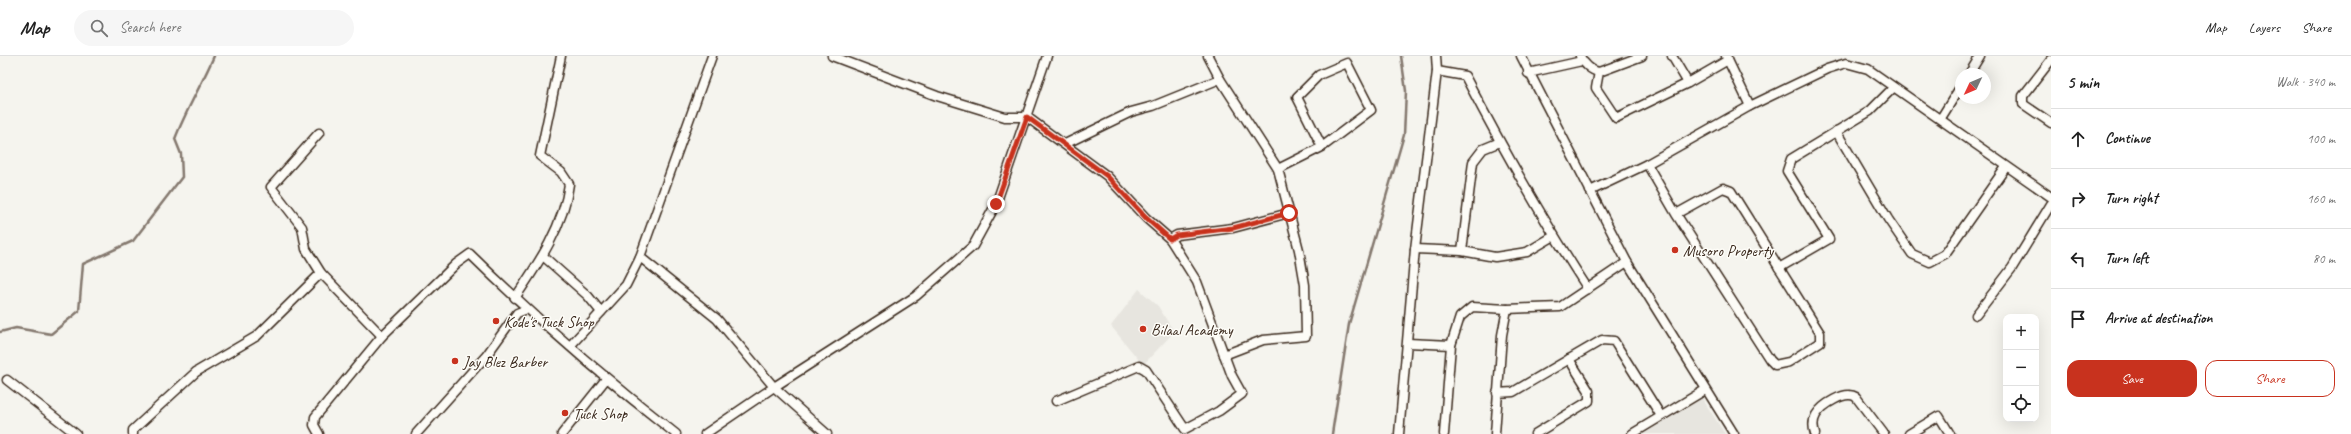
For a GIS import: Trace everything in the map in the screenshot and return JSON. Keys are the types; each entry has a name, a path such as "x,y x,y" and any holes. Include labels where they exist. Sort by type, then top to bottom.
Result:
{"street":[{"path":"515,298 543,256 567,201 569,184 561,172 540,156 561,56"},
{"path":"570,346 626,285 640,257 712,56"},
{"path":"832,56 937,96 1005,116 1027,117 1107,176 1146,218 1170,239 1197,282 1224,355 1242,394 1218,411 1178,434"},
{"path":"705,434 774,387 916,296 973,246 996,204 1047,56"},
{"path":"1208,56 1220,79 1278,169 1305,285 1306,336 1262,340 1224,355"},
{"path":"1399,434 1416,249 1437,71 1436,56"},
{"path":"1520,56 1627,262 1705,390 1734,434"},
{"path":"1528,73 1581,59 1594,72 1599,72 1642,56"},
{"path":"1672,56 1688,83"},
{"path":"1973,68 1980,56"},
{"path":"1599,72 1596,88 1616,118 1688,83 1727,58 1750,106"},
{"path":"2051,60 2023,96 2023,104 2051,123"},
{"path":"1590,191 1647,164 1750,106 1827,69 1846,62 1868,69 1892,88 1941,118 2006,167 2051,197"},
{"path":"1278,169 1322,147 1370,110 1347,63 1319,75 1297,97 1322,147"},
{"path":"1437,71 1465,76 1500,142 1554,236 1588,289"},
{"path":"1065,144 1131,112 1153,106 1220,79"},
{"path":"1779,268 1829,239 1787,171 1791,159 1870,111 1892,88"},
{"path":"1941,118 1955,96"},
{"path":"1836,131 1888,219 1912,254 1930,262 1945,254 2006,167"},
{"path":"319,132 271,187 302,226 306,249 322,273 382,336"},
{"path":"1462,252 1473,162 1483,149 1500,142"},
{"path":"1647,164 1676,214 1770,360 1775,365 1789,362 1820,342 1820,333 1731,191 1723,188 1676,214"},
{"path":"1976,315 2012,268 2051,204"},
{"path":"1170,239 1177,235 1233,228 1289,213"},
{"path":"1416,249 1462,252 1494,257 1527,252 1554,236"},
{"path":"319,434 314,425 315,417 382,336 456,264 470,254 515,298 606,379 676,434"},
{"path":"543,256 588,296 601,312"},
{"path":"640,257 717,319 774,387 827,434"},
{"path":"1444,434 1451,345 1460,317 1472,307 1507,309 1560,307 1627,262"},
{"path":"133,434 133,430 196,372 257,336 322,273"},
{"path":"416,434 486,356 517,313 527,309"},
{"path":"1495,434 1497,393 1507,309"},
{"path":"1497,393 1513,392 1602,340 1614,341 1661,416"},
{"path":"1408,343 1451,345"},
{"path":"1535,434 1589,401 1589,391 1569,359"},
{"path":"1056,402 1139,366 1146,370 1185,429"},
{"path":"562,434 606,379"},
{"path":"7,380 76,434"},
{"path":"1632,434 1705,390"},
{"path":"1815,434 1812,425 1816,415 1841,395 1851,394 1856,397 1884,434"},
{"path":"1909,434 1939,416 1950,434"}],"shaded area":[{"name":"Bilaal Academy","path":"1139,289 1158,306 1174,332 1143,365 1111,326"},
{"path":"1702,398 1725,434 1644,434"}],"waterway":[{"path":"0,332 16,328 51,334 79,311 83,264 133,241 182,177 181,154 175,139 214,56"},
{"path":"1332,434 1349,324 1404,135 1406,91 1401,56"}],"place":[{"name":"Musoro Property","path":"1675,250"},
{"name":"Kode's Tuck Shop","path":"496,321"},
{"name":"Bilaal Academy","path":"1143,329"},
{"name":"Jay Blez Barber","path":"455,361"},
{"name":"Tuck Shop","path":"565,413"}],"route":[{"path":"996,204 1027,117 1107,176 1146,218 1170,239 1177,235 1233,228 1289,213"}]}
